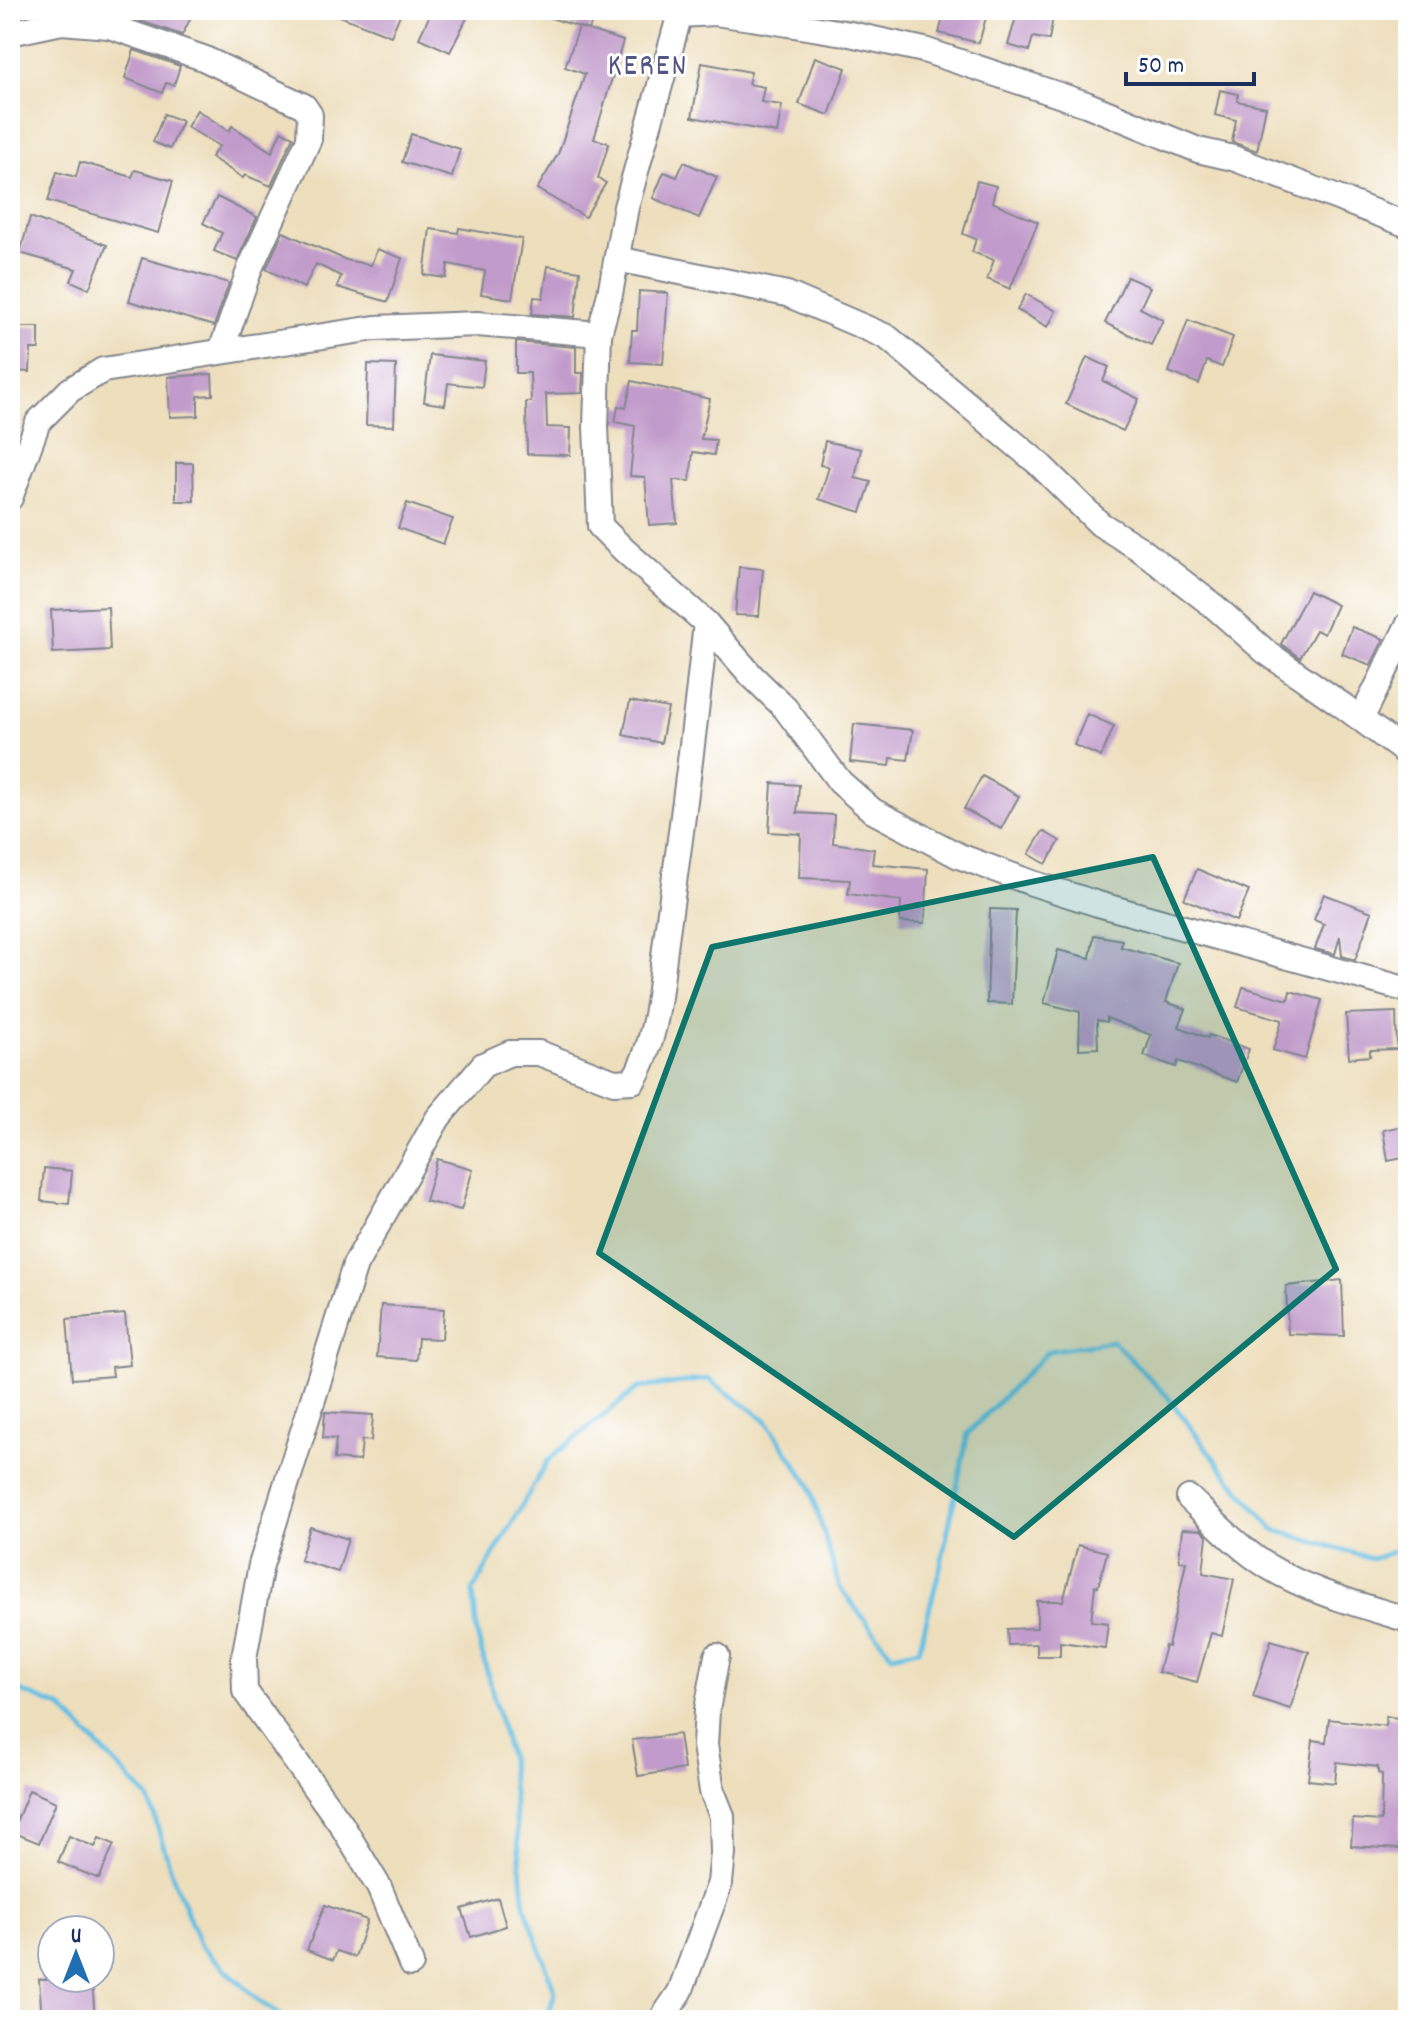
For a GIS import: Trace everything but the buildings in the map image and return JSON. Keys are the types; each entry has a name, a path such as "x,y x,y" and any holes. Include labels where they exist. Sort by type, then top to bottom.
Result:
{"street":[{"path":"1408,225 1233,158 1198,150 1086,104 924,50 782,22 715,13 680,13 626,207 599,334 596,426 600,526 706,623 751,675 785,708 840,782 873,811 959,856 1032,883 1408,990"},
{"path":"10,33 62,22 109,26 203,58 304,106 310,115 309,139 250,268 221,351"},
{"path":"617,259 787,294 887,337 1038,463 1100,524 1140,549 1215,607 1266,652 1408,754"},
{"path":"10,498 38,422 70,390 103,370 375,328 477,324 599,334"},
{"path":"411,1964 379,1887 341,1824 245,1691 244,1658 261,1565 355,1265 438,1118 483,1065 510,1053 539,1053 614,1082 633,1081 642,1066 654,1019 687,797 706,623"},
{"path":"1361,719 1408,625"},
{"path":"1189,1498 1268,1566 1307,1587 1408,1620"},
{"path":"661,2020 680,1992 720,1883 722,1816 712,1791 705,1745 707,1710 717,1656"}],"highlighted area":[{"path":"1153,857 1336,1269 1014,1537 599,1253 712,947"}],"waterway":[{"path":"547,2020 555,1992 525,1906 509,1755 477,1634 473,1591 548,1460 638,1388 708,1379 766,1420 809,1484 840,1588 892,1655 919,1649 941,1564 968,1433 1048,1351 1113,1341 1167,1396 1273,1529 1372,1559 1408,1547"},
{"path":"10,1687 61,1707 149,1799 173,1877 200,1945 259,2001 287,2020"}],"district":[{"name":"KEREN","path":"648,68"}]}
